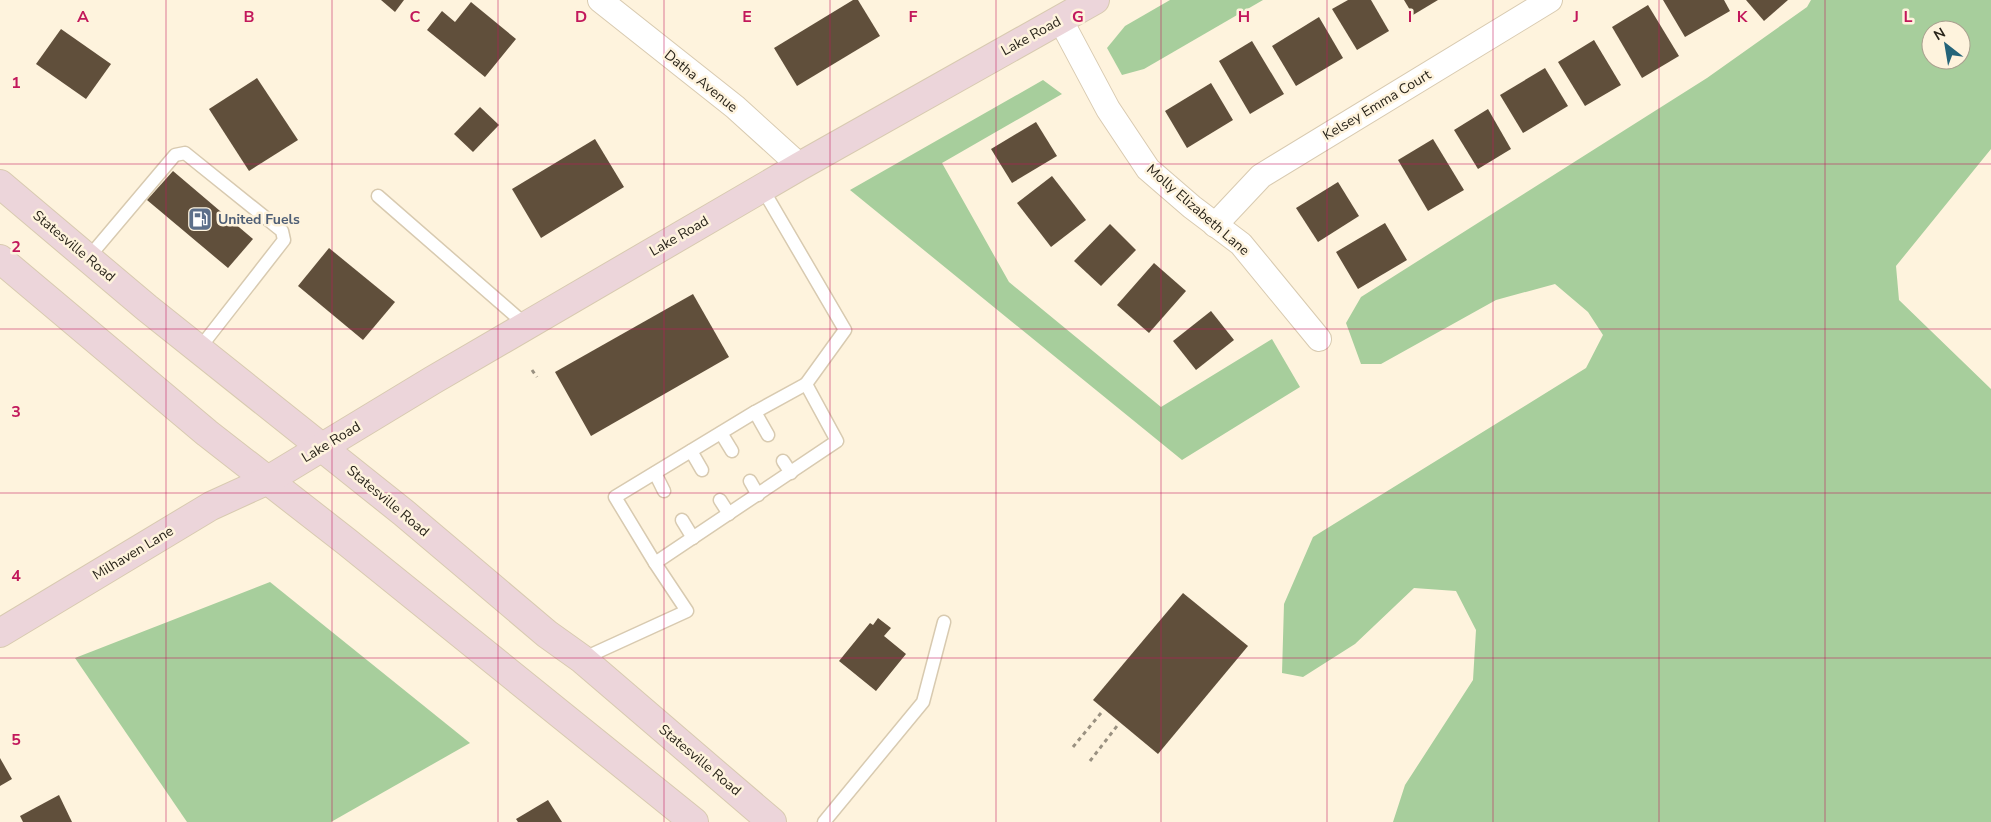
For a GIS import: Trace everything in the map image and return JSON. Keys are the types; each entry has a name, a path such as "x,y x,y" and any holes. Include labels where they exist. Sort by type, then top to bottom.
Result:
{"main road":[{"name":"Lake Road","path":"268,480 762,188 1095,0"},
{"name":"Statesville Road","path":"0,184 199,349 404,514 547,634 582,659 772,822"},
{"path":"0,259 207,433 268,480 688,820"},
{"name":"Milhaven Lane","path":"0,633 212,506 268,480"}],"street":[{"name":"Datha Avenue","path":"600,0 735,107 800,166"},
{"name":"Kelsey Emma Court","path":"1215,225 1261,176 1550,0"},
{"name":"Molly Elizabeth Lane","path":"1060,19 1108,109 1148,169 1215,225 1241,244 1319,339"}],"lane":[{"path":"88,258 175,154 185,153 282,231 284,240 199,349"},
{"path":"582,659 687,611 614,497 755,412 806,384 845,330 762,188"},
{"path":"378,196 526,326"},
{"path":"655,563 837,441 806,384"},
{"path":"755,412 768,435"},
{"path":"722,432 732,451"},
{"path":"691,451 702,470"},
{"path":"783,461 791,473"},
{"path":"655,473 664,491"},
{"path":"750,481 758,495"},
{"path":"720,500 729,514"},
{"path":"682,520 693,538"},
{"path":"824,822 923,702 944,622"}],"path":[{"path":"532,370 537,377"},
{"path":"1073,747 1101,713"},
{"path":"1090,761 1117,726"}],"green space":[{"path":"1170,0 1263,0 1144,69 1122,75 1107,48 1125,26"},
{"path":"1811,0 1991,0 1991,149 1896,266 1899,300 1991,389 1991,822 1393,822 1405,785 1473,680 1476,630 1456,591 1414,588 1355,644 1303,677 1282,673 1284,604 1313,537 1586,368 1603,335 1588,312 1555,284 1496,300 1381,364 1361,364 1346,323 1361,297 1707,78 1807,7"},
{"path":"1043,80 1062,94 942,163 1009,282 1161,407 1272,339 1300,387 1182,460 850,190"},
{"path":"270,582 470,743 331,822 187,822 75,658"}],"building":[{"path":"381,0 404,0 395,12"},
{"path":"853,0 858,0 880,36 797,86 774,48"},
{"path":"1348,0 1371,0 1389,31 1357,50 1332,9"},
{"path":"1404,0 1438,0 1413,15"},
{"path":"1663,0 1724,0 1730,11 1685,37"},
{"path":"1746,0 1788,0 1764,21"},
{"path":"471,2 516,39 485,77 427,30 442,11 455,22"},
{"path":"1648,5 1679,56 1642,78 1612,27"},
{"path":"1319,17 1343,58 1296,86 1272,46"},
{"path":"61,29 111,64 86,99 36,64"},
{"path":"1594,40 1621,85 1585,106 1558,62"},
{"path":"1252,41 1284,94 1250,114 1219,61"},
{"path":"1545,68 1568,106 1523,133 1500,95"},
{"path":"257,78 298,140 249,171 209,109"},
{"path":"1211,83 1233,120 1187,148 1165,111"},
{"path":"480,107 499,125 473,152 454,134"},
{"path":"1488,109 1511,149 1478,169 1454,130"},
{"path":"1036,122 1057,156 1012,183 991,149"},
{"path":"595,139 624,187 541,238 512,189"},
{"path":"1433,139 1464,190 1428,211 1398,160"},
{"name":"United Fuels","path":"173,171 253,239 228,268 147,200"},
{"path":"1052,176 1086,220 1051,247 1017,203"},
{"path":"1338,182 1359,216 1318,242 1296,208"},
{"path":"1385,223 1407,260 1358,289 1336,252"},
{"path":"1110,224 1136,250 1101,286 1074,261"},
{"path":"329,248 395,302 363,340 298,286"},
{"path":"1154,263 1186,291 1149,333 1117,305"},
{"path":"693,294 729,357 591,436 555,372"},
{"path":"1211,311 1234,340 1196,370 1173,341"},
{"path":"1183,593 1248,646 1158,754 1093,700"},
{"path":"878,618 891,628 884,636 906,654 876,691 839,661 870,623 873,625"},
{"path":"0,758 12,779 0,786"},
{"path":"59,795 72,822 23,822 20,816"},
{"path":"548,800 562,822 518,822 516,819"}],"place":[{"name":"United Fuels","path":"200,219"}]}
